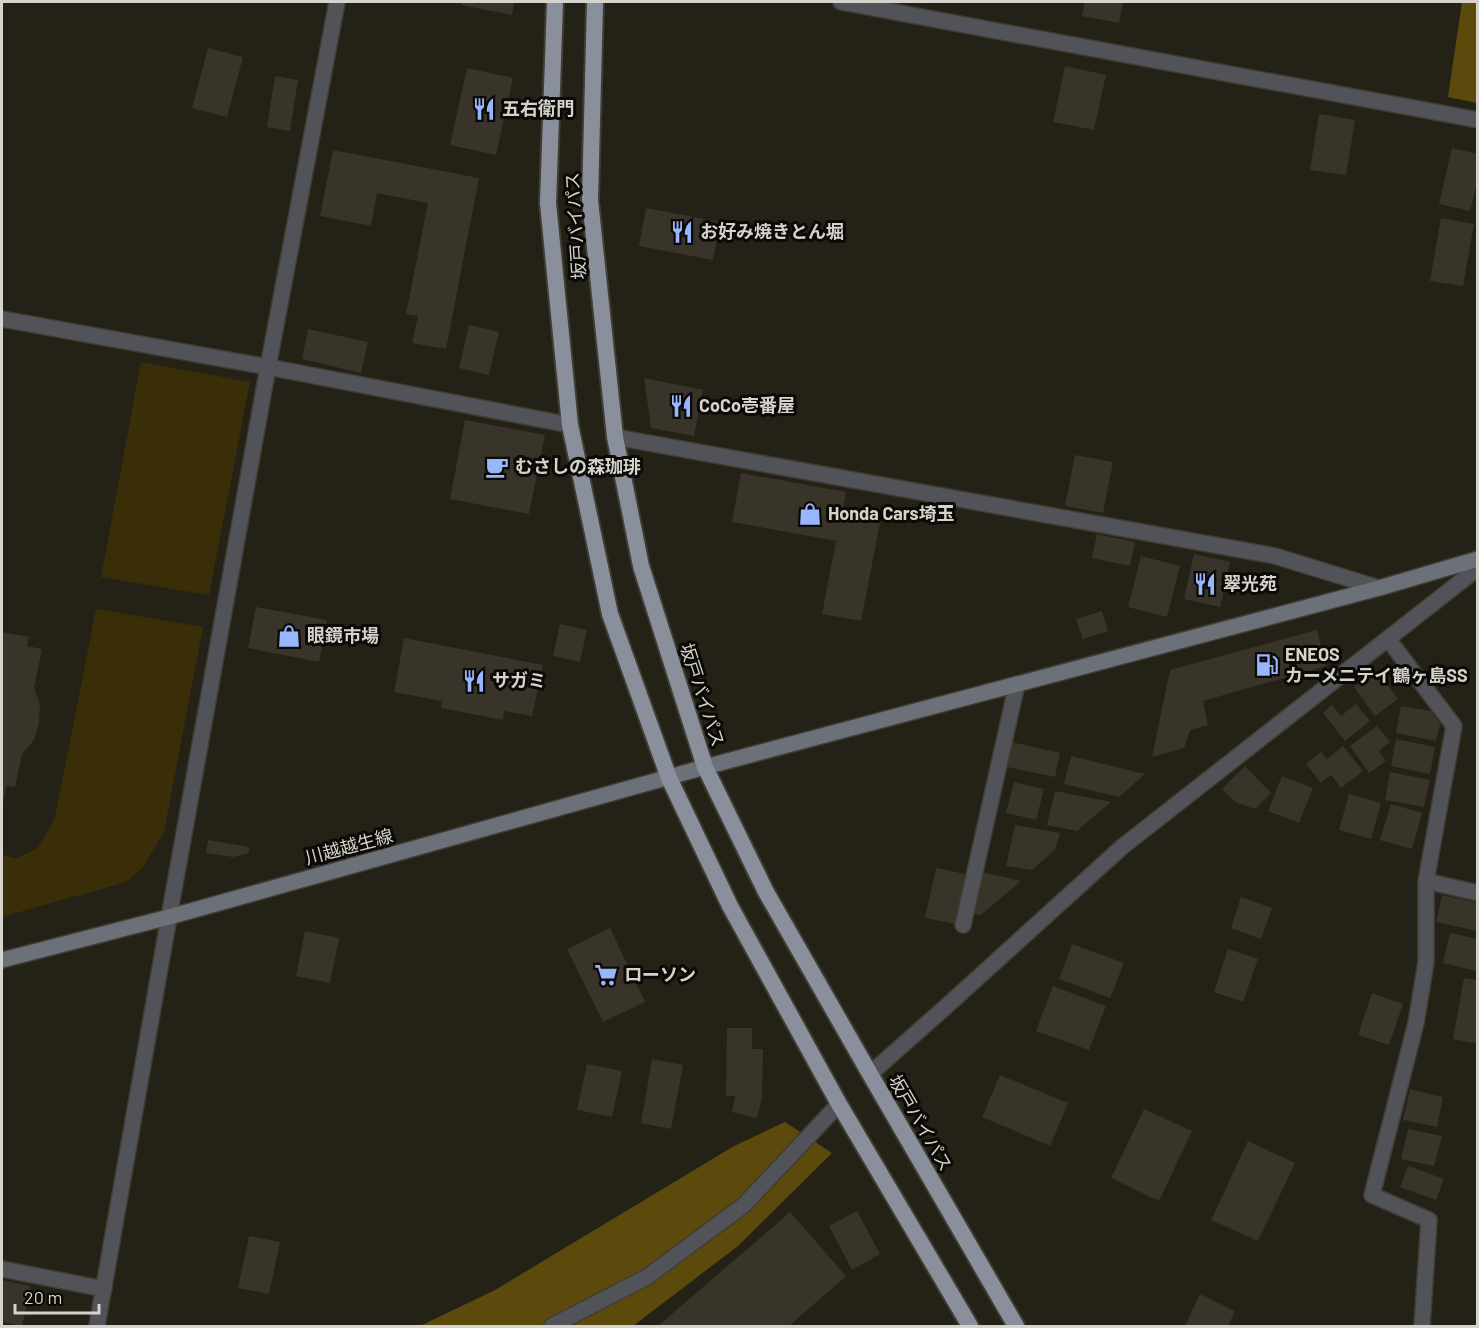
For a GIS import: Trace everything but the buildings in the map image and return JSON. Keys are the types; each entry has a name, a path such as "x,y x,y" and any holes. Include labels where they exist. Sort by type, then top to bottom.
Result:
{"highway":[{"name":"坂戸バイパス","path":"555,2 548,203 570,425 610,614 669,778 730,906 839,1104 970,1326"},
{"name":"坂戸バイパス","path":"595,2 590,200 615,436 641,567 705,767 766,892 1016,1326"}],"main road":[{"path":"1379,588 1478,559"},
{"name":"川越越生線","path":"2,960 169,917 705,767 1379,588"}],"street":[{"path":"97,1326 268,367 337,2"},
{"path":"841,2 1478,120"},
{"path":"2,320 268,367 570,425"},
{"path":"615,436 1275,556 1379,588"},
{"path":"870,1074 1122,847 1478,568"},
{"path":"1388,639 1454,726 1426,881 1426,962 1416,1023 1372,1194 1429,1220 1422,1326"},
{"path":"963,925 1017,684"},
{"path":"1426,881 1478,893"},
{"path":"552,1326 647,1277 744,1205 839,1104"},
{"path":"2,1269 104,1289"}],"shaded area":[{"path":"1462,2 1477,2 1477,103 1448,97"},
{"path":"141,362 250,382 209,595 101,577"},
{"path":"96,609 203,627 164,832 143,867 126,882 2,917 2,855 16,858 35,850 55,817"},
{"path":"785,1122 832,1153 738,1246 633,1326 420,1326 495,1290 734,1146"}],"place":[{"name":"五右衛門","path":"484,109"},
{"name":"お好み焼きとん堀","path":"682,232"},
{"name":"CoCo壱番屋","path":"681,406"},
{"name":"むさしの森珈琲","path":"497,467"},
{"name":"Honda Cars埼玉","path":"810,514"},
{"name":"翠光苑","path":"1205,584"},
{"name":"眼鏡市場","path":"289,636"},
{"name":"ENEOS カーメニテイ鶴ヶ島SS","path":"1267,665"},
{"name":"サガミ","path":"474,681"},
{"name":"ローソン","path":"606,975"}]}
